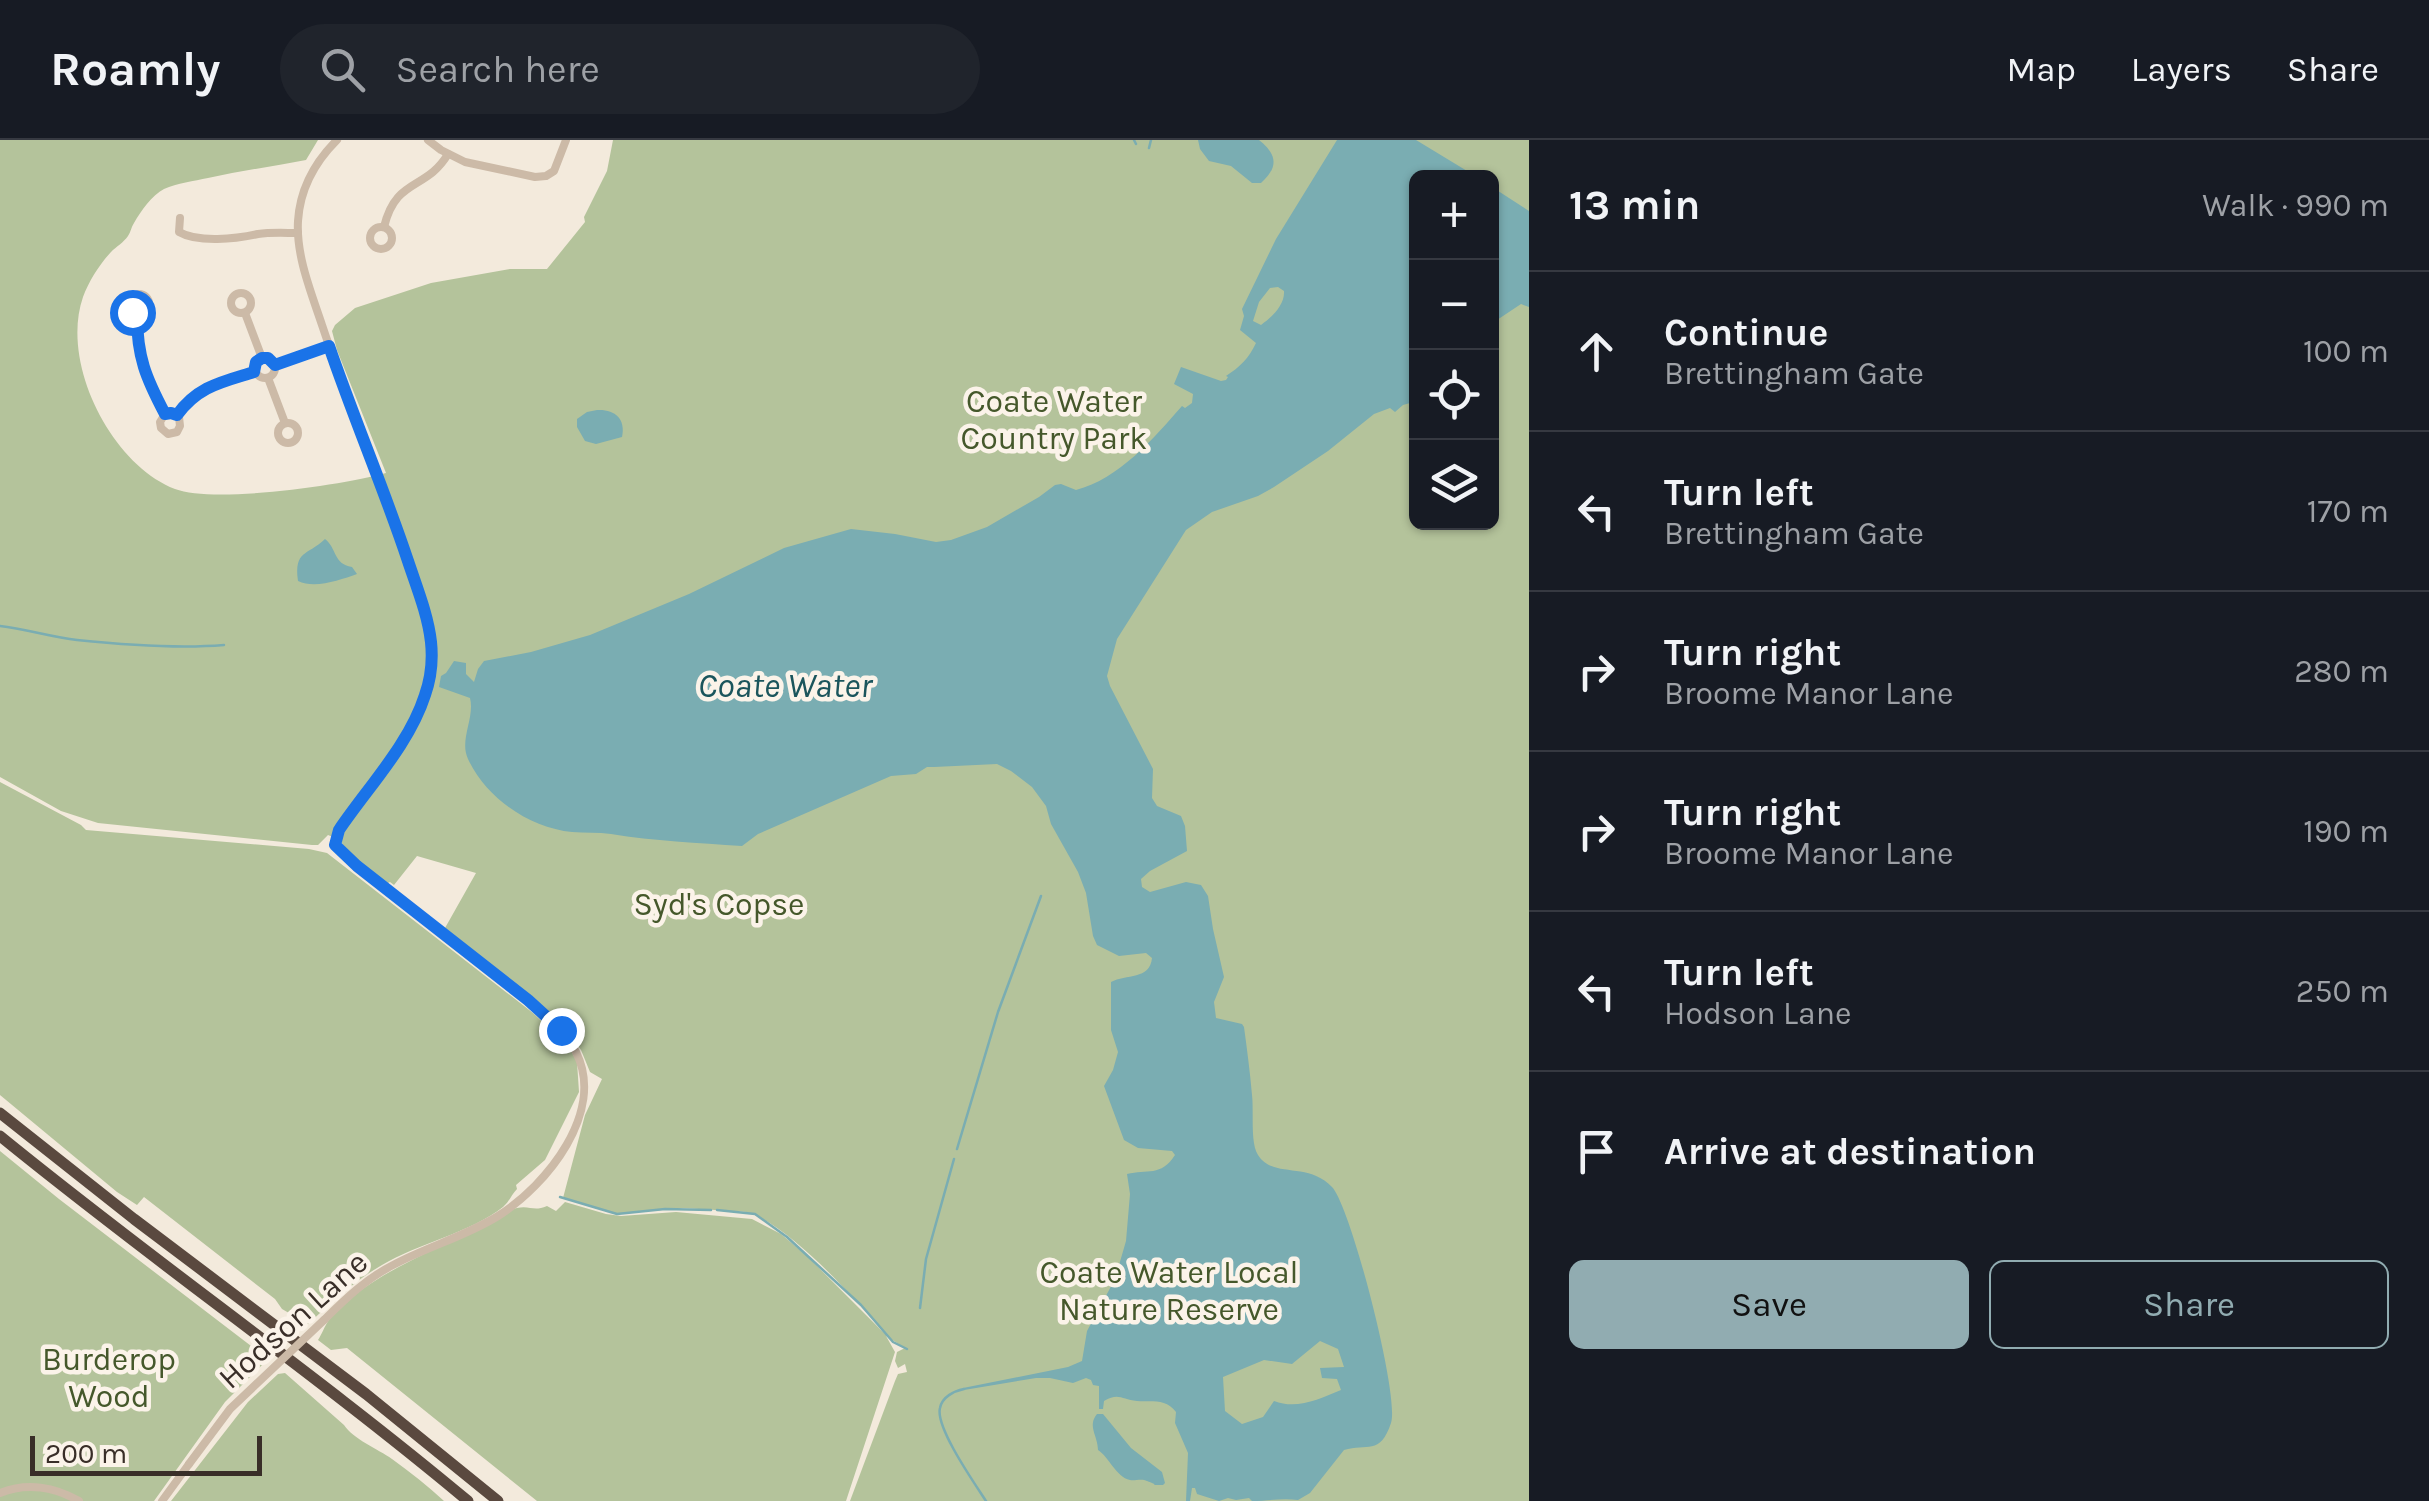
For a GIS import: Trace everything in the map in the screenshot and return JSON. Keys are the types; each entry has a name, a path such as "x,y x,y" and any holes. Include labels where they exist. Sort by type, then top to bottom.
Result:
{"highway":[{"path":"0,1113 366,1394 498,1501"},
{"path":"0,1136 354,1408 468,1501"}],"street":[{"path":"275,365 329,346 298,233 300,207 310,176 337,140"},
{"path":"428,140 465,162 540,178 554,171 562,144"},
{"path":"384,227 397,197 434,173 448,154"},
{"path":"180,218 182,235 234,239 298,233"},
{"path":"245,312 262,358"},
{"path":"137,315 142,367 165,414"},
{"name":"Hodson Lane","path":"162,1501 230,1410 346,1298 378,1273 492,1220 532,1190 566,1146 584,1091 583,1070 575,1051 548,1016 335,845 339,830 412,726 425,696 432,654 429,628 387,498 329,346"},
{"path":"254,372 256,362 262,358 275,365"},
{"path":"254,372 260,378 268,378 274,374 275,365"},
{"path":"177,415 199,392 254,372"},
{"path":"268,378 286,423"},
{"path":"165,414 177,415 180,420 180,426 171,434 161,428 165,414"},
{"path":"0,1493 38,1487 63,1492 80,1501"}],"green space":[{"path":"0,140 318,140 306,160 186,182 160,192 143,209 126,238 102,262 83,297 78,323 85,380 112,435 130,458 152,476 175,489 218,495 311,487 386,473 337,350 332,331 335,325 355,308 431,283 510,269 547,269 585,222 607,171 613,140 1529,140 1529,1501 850,1501 898,1374 907,1372 905,1364 898,1368 895,1361 897,1352 905,1348 886,1336 895,1352 846,1501 537,1501 347,1348 331,1350 318,1340 342,1306 394,1270 506,1212 547,1206 556,1211 565,1202 621,1216 676,1212 752,1219 781,1234 807,1256 886,1335 802,1247 747,1212 683,1208 617,1214 563,1198 585,1115 602,1079 590,1072 581,1050 558,1019 445,928 476,873 417,856 394,885 386,884 348,853 340,840 328,835 318,845 312,845 98,823 61,811 0,777"},
{"path":"0,782 86,830 327,853 533,1013 569,1047 577,1062 579,1092 545,1160 516,1185 503,1207 490,1216 382,1265 352,1285 308,1324 282,1309 275,1299 144,1197 137,1205 117,1192 0,1095"},
{"name":"Burderop Wood","path":"0,1151 268,1359 225,1402 154,1501 0,1501"},
{"path":"285,1373 353,1435 399,1464 444,1501 171,1501 248,1402 278,1374"}],"water":[{"path":"1198,140 1259,140 1269,150 1273,166 1261,183 1252,183 1231,166 1209,161"},
{"name":"Coate Water","path":"1337,140 1416,140 1465,170 1409,170 1409,403 1395,412 1390,408 1374,414 1274,487 1212,512 1186,530 1117,639 1107,676 1153,769 1152,798 1157,806 1181,816 1185,826 1187,851 1150,871 1141,879 1142,887 1150,892 1186,882 1201,885 1208,896 1224,977 1214,1002 1216,1018 1244,1027 1256,1150 1273,1166 1323,1179 1340,1202 1372,1303 1392,1406 1391,1423 1382,1440 1372,1446 1344,1450 1310,1493 1298,1500 1219,1501 1197,1494 1192,1488 1190,1501 1186,1501 1188,1453 1175,1423 1176,1412 1168,1405 1117,1397 1104,1401 1103,1409 1099,1409 1099,1386 1086,1378 1073,1383 1036,1378 963,1388 1082,1361 1087,1331 1115,1279 1126,1241 1130,1194 1127,1174 1159,1169 1175,1155 1172,1151 1138,1148 1124,1140 1104,1086 1118,1052 1111,1030 1111,982 1142,973 1152,958 1146,953 1119,956 1097,945 1078,872 1051,824 1046,806 1032,787 997,764 927,767 916,774 891,776 758,834 742,846 572,832 525,817 486,786 466,752 470,698 439,687 441,676 454,661 466,663 466,674 474,682 484,661 590,635 689,594 784,548 851,529 936,542 951,540 987,527 1055,485 1076,490 1092,485 1135,456 1182,406 1192,403 1193,394 1174,384 1181,367 1221,381 1240,366 1256,343 1240,330 1242,309 1276,239","holes":["1270,288 1284,291 1277,310 1261,325 1253,321 1259,302","1320,1341 1338,1349 1344,1367 1320,1368 1322,1378 1337,1379 1341,1390 1300,1404 1274,1401 1263,1417 1242,1424 1225,1411 1223,1377 1264,1360 1292,1364"]},
{"path":"1499,192 1529,211 1529,307 1521,304 1499,319"},
{"path":"597,410 617,416 622,437 596,444 585,441 577,419"},
{"path":"325,539 338,559 357,574 320,584 298,581 300,559"},
{"path":"1097,1414 1103,1414 1131,1448 1162,1472 1163,1485 1130,1480 1117,1471 1098,1450 1093,1427"}],"waterway":[{"path":"1134,140 1136,144"},
{"path":"1149,148 1151,140"},
{"path":"0,626 113,643 224,645"},
{"path":"957,1149 998,1012 1041,896"},
{"path":"920,1308 926,1259 954,1159"},
{"path":"560,1197 617,1214 711,1210"},
{"path":"717,1210 755,1214 787,1237 861,1305 893,1342 907,1349"},
{"path":"964,1389 943,1401 940,1417 957,1455 986,1501"}],"route":[{"path":"132,312 137,315 142,367 165,414 177,415 185,403 206,388 254,372 256,362 262,358 275,365 329,346 387,498 429,628 432,654 429,682 419,712 339,830 335,845 561,1030"}],"park label":[{"name":"Coate Water Country Park","path":"1054,420"},
{"name":"Syd's Copse","path":"719,904"},
{"name":"Coate Water Local Nature Reserve","path":"1169,1290"}]}
